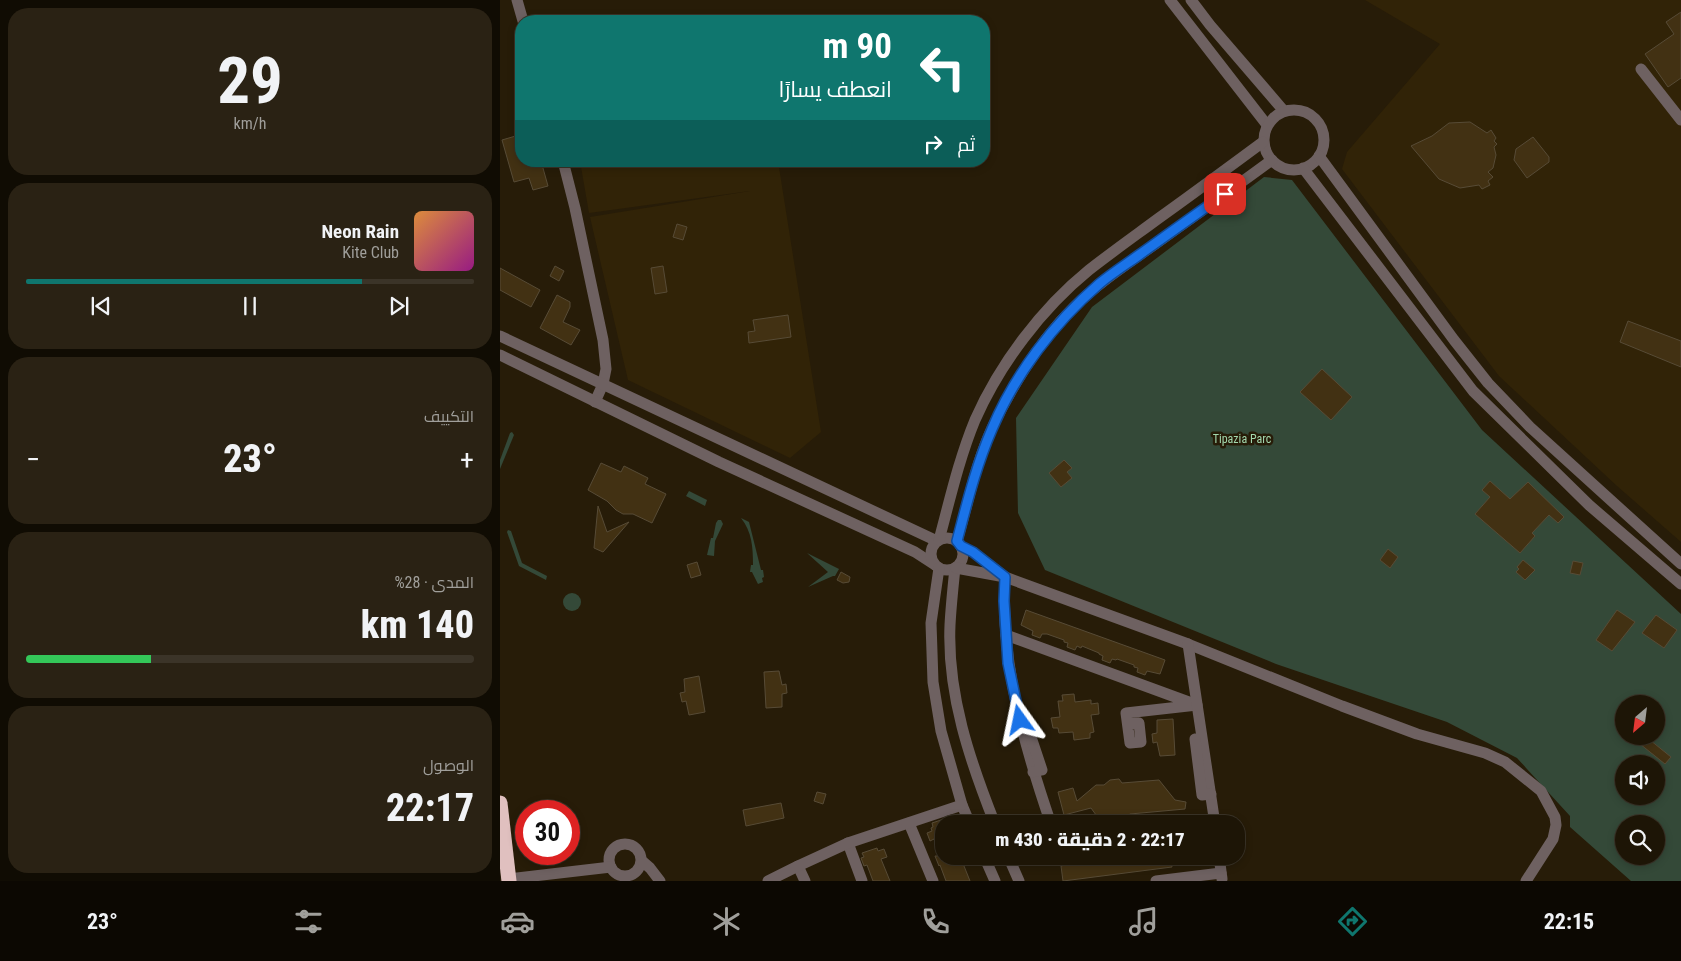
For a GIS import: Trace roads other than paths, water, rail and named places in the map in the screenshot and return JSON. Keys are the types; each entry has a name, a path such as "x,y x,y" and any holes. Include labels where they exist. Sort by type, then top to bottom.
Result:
{"highway":[{"path":"500,803 509,880"}],"street":[{"path":"518,0 522,15"},
{"path":"1170,0 1267,125"},
{"path":"1191,0 1284,111"},
{"path":"1641,69 1681,120"},
{"path":"1290,109 1302,110 1317,120 1323,132 1324,144 1319,156 1304,168 1285,169 1272,160 1263,142 1267,125 1273,117 1284,111 1290,109"},
{"path":"938,541 962,453 976,418 1008,362 1036,324 1088,270 1263,142"},
{"path":"1319,156 1454,340 1488,383 1530,427 1681,564"},
{"path":"992,815 974,770 961,726 952,673 950,626 956,568 963,556 959,544 979,461 992,427 1028,364 1049,335 1100,283 1272,160"},
{"path":"565,167 603,340 606,369 595,402"},
{"path":"1304,168 1472,391 1589,505 1681,584"},
{"path":"500,336 938,541"},
{"path":"500,355 718,462 916,552 937,567 950,570 956,568 1005,577 1188,644 1417,734 1484,753 1505,762 1541,790 1555,817 1556,825 1553,839 1526,881"},
{"path":"966,815 941,731 933,682 931,623 937,567 931,556 933,545 938,541 948,538 973,552 1005,577"},
{"path":"1005,577 1004,601 1008,663 1016,662 1026,722 1042,770 1034,772 1048,815"},
{"path":"1006,635 1197,705"},
{"path":"1188,644 1201,728 1194,729 1202,795 1211,794 1214,815"},
{"path":"1128,724 1126,713 1197,705"},
{"path":"768,881 848,844 962,805"},
{"path":"909,823 933,881"},
{"path":"848,844 862,881"},
{"path":"642,861 638,871 627,878 613,871 610,856 615,848 620,845 635,847 642,861 660,881"},
{"path":"988,865 995,881"},
{"path":"1012,865 1019,881"},
{"path":"798,866 805,881"},
{"path":"509,880 611,867"},
{"path":"1156,881 1222,877"}],"park label":[{"name":"Tipazia Parc","path":"1242,439"}]}
